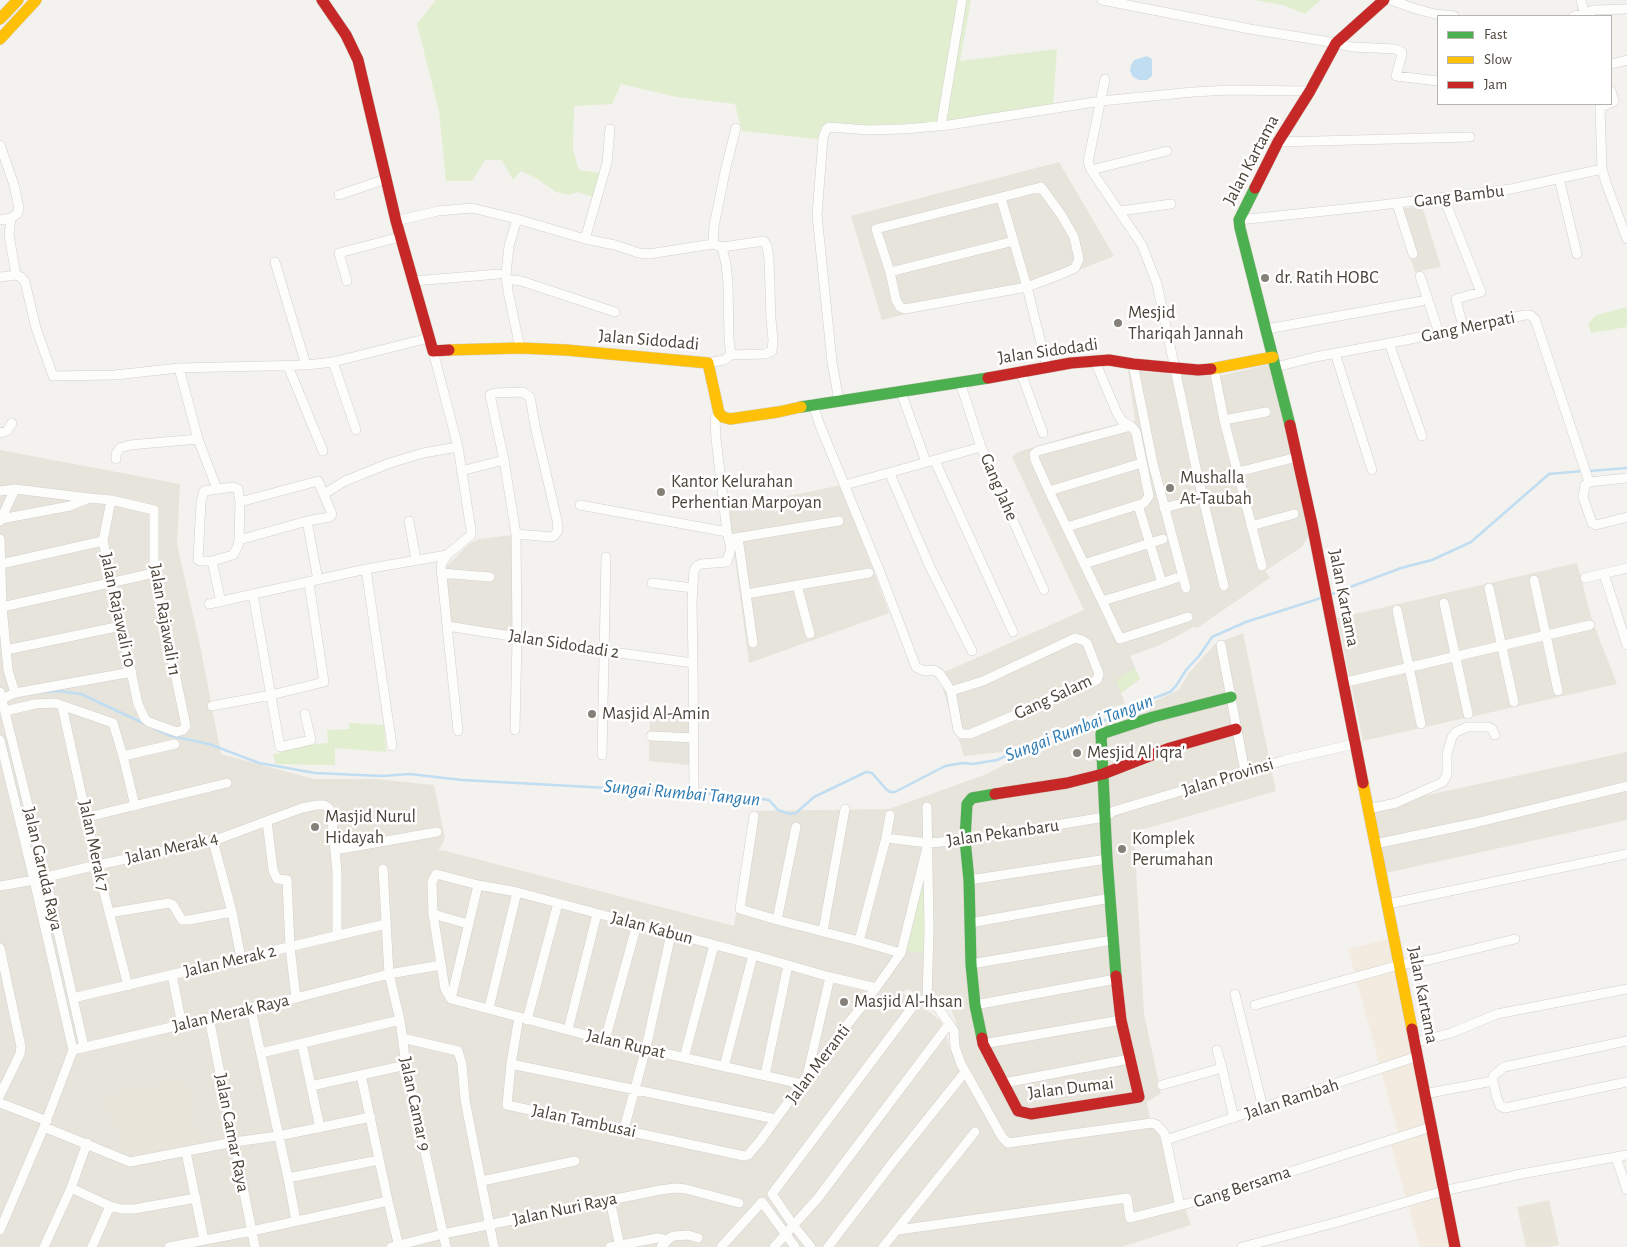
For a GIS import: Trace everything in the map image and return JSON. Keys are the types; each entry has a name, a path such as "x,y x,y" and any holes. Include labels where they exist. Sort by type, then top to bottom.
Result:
{"street":[{"path":"0,19 18,0"},
{"path":"0,39 36,0"},
{"path":"322,0 346,34 358,60 396,221 434,351 458,447 471,534 447,555 441,565 458,731"},
{"path":"941,126 962,0"},
{"path":"1102,0 1352,47 1395,49 1402,52 1396,76 1437,80"},
{"name":"Jalan Kartama","path":"1384,0 1336,43 1310,91 1278,142 1240,220 1240,228 1267,329 1297,457 1388,904 1455,1247"},
{"path":"1391,0 1429,13 1446,15"},
{"path":"1581,0 1584,15 1594,10 1627,9"},
{"path":"1612,64 1627,60"},
{"path":"1105,79 1088,158 1091,170 1142,245 1157,284 1198,482 1224,586"},
{"path":"839,401 832,362 817,216 823,138 826,130 830,127 868,130 904,129 941,126 1101,101 1231,90 1310,91"},
{"path":"1606,105 1600,108 1602,169 1627,239"},
{"path":"731,355 728,283 717,245 714,226 736,128"},
{"path":"585,240 607,163 610,129"},
{"path":"1278,142 1470,137"},
{"path":"0,145 14,185 19,208 17,214 11,218 0,220"},
{"path":"1091,170 1167,151"},
{"name":"Gang Bambu","path":"1240,220 1397,204 1511,189 1602,169"},
{"path":"1560,178 1577,254"},
{"path":"339,195 386,179"},
{"path":"1041,187 1062,216 1074,237 1079,259 1075,268 1027,287 905,309 900,307 896,300 890,272 876,229 1001,198 1041,187"},
{"path":"1001,198 1027,287 1046,367"},
{"path":"1444,198 1481,292 1456,300 1464,327"},
{"path":"1120,211 1171,204"},
{"path":"1397,204 1413,254"},
{"path":"396,221 438,211 472,208 517,219 585,240 615,245 649,254 764,241 767,246 769,260 772,351 765,354 731,355 724,360 708,363"},
{"path":"11,218 9,235 16,275"},
{"path":"517,219 502,276 508,291 520,348"},
{"path":"347,281 339,253 400,236"},
{"path":"890,272 1014,241"},
{"path":"275,262 306,365"},
{"path":"0,277 16,275 21,277 27,288 36,328 53,376 115,375 179,368 306,365 333,362 429,338"},
{"path":"413,281 502,276 614,312"},
{"path":"1420,276 1439,333"},
{"path":"1267,329 1422,301"},
{"name":"Gang Merpati","path":"1274,362 1315,357 1530,315 1535,319 1587,475"},
{"path":"1389,343 1422,436"},
{"name":"Jalan Sidodadi","path":"434,351 520,348 566,350 708,363 719,413 723,417 730,419 778,412 813,404 1095,361 1109,360 1198,370 1274,362"},
{"path":"1335,353 1372,470"},
{"path":"1067,528 1144,503 1149,496 1136,432 1131,426 1122,421 1117,413 1095,361"},
{"path":"333,362 356,430"},
{"path":"1133,364 1164,508 1186,588"},
{"path":"288,366 323,451"},
{"path":"179,368 198,439 217,489"},
{"path":"1214,369 1224,420 1262,566"},
{"path":"1021,373 1043,434"},
{"name":"Gang Jahe","path":"960,382 981,447 1044,590"},
{"path":"515,730 518,637 516,534 504,460 490,395 495,393 523,392 530,397 557,520 558,530 552,537 516,534"},
{"path":"901,392 926,462"},
{"path":"813,404 818,423 845,486 981,447"},
{"path":"1224,420 1266,412"},
{"path":"719,413 715,419 716,439 731,536 746,594 753,643"},
{"path":"0,433 7,431 12,422"},
{"path":"1131,426 1038,451 1034,454 1035,460 1120,638 1188,618"},
{"path":"116,459 116,454 120,448 198,439"},
{"path":"324,494 345,481 390,462 423,453 458,447"},
{"path":"1198,482 1297,457"},
{"path":"461,471 504,460"},
{"path":"936,461 1013,632"},
{"path":"1049,491 1142,463"},
{"path":"890,474 930,567 972,652"},
{"path":"1627,478 1587,475 1583,497 1592,523 1596,525 1627,517"},
{"path":"239,540 330,517 332,514 320,484 316,481 240,502"},
{"name":"Gang Salam","path":"845,486 897,613 916,667 924,672 934,670 940,674 951,691 958,730 962,734 970,734 1091,683 1097,680 1099,674 1087,644 1075,638 983,680 951,691"},
{"path":"236,487 238,489 240,502 239,540 233,554 212,561 200,561 198,560 204,491 217,489 236,487"},
{"path":"0,520 14,489"},
{"path":"0,491 14,489 111,500"},
{"path":"57,508 60,505 60,494"},
{"path":"0,520 70,506 89,498"},
{"path":"1164,508 1202,498"},
{"name":"Jalan Rajawali 10","path":"111,500 103,541 138,704 145,719"},
{"name":"Jalan Rajawali 11","path":"111,500 154,510 154,573 186,726 183,730 177,732 145,719"},
{"path":"580,505 731,536 839,521"},
{"path":"1138,505 1162,583"},
{"path":"1251,526 1294,514"},
{"path":"212,706 271,695 324,682 307,522"},
{"path":"409,522 416,560"},
{"path":"694,788 694,570 697,566 727,562 731,548 731,536"},
{"path":"0,539 2,607 6,650 8,670 15,693"},
{"path":"1084,564 1163,539"},
{"path":"1,564 103,541"},
{"path":"210,604 366,569 447,555"},
{"path":"602,755 606,557"},
{"path":"212,561 222,602"},
{"path":"1585,578 1627,568"},
{"path":"366,569 392,746"},
{"path":"2,607 154,573"},
{"path":"441,573 490,578"},
{"path":"746,594 869,574"},
{"path":"1604,574 1627,645"},
{"path":"1102,601 1176,578"},
{"path":"1534,580 1558,691"},
{"path":"652,584 693,588"},
{"path":"797,585 810,634"},
{"path":"1489,588 1514,702"},
{"path":"253,594 280,747 311,740 305,714"},
{"path":"1444,603 1468,714"},
{"path":"1397,610 1421,724"},
{"path":"1342,683 1590,625"},
{"path":"6,650 121,626"},
{"name":"Jalan Sidodadi 2","path":"446,626 693,663"},
{"path":"1220,645 1245,772"},
{"path":"2,702 15,693 132,672"},
{"path":"1231,697 1153,717 1101,734 1103,774 1170,748 1236,729"},
{"path":"2,702 50,702 106,719 113,723 135,806"},
{"name":"Jalan Garuda Raya","path":"2,702 46,878 84,1047"},
{"name":"Jalan Merak 7","path":"62,706 97,865 128,986"},
{"path":"1368,809 1396,803 1443,782 1448,775 1446,754 1452,737 1456,732 1467,727 1488,727 1492,729 1495,735"},
{"path":"652,736 694,738"},
{"name":"Jalan Garuda Raya","path":"0,740 73,1050"},
{"path":"123,756 175,744"},
{"name":"Jalan Provinsi","path":"1105,817 1114,811 1285,760 1354,744"},
{"name":"Jalan Dumai","path":"1103,774 1116,979 1121,1020 1139,1098 1031,1114 1018,1111 983,1044 975,1005 971,964 969,880 965,840 967,804 972,798 1067,783 1103,774"},
{"path":"88,818 227,783"},
{"path":"1375,844 1475,823 1627,786"},
{"name":"Jalan Merak 4","path":"0,886 46,878 213,840 302,808 317,805 324,805 329,808 335,850"},
{"path":"886,838 928,843 927,807"},
{"path":"823,931 845,809"},
{"path":"859,941 886,838 890,814"},
{"path":"754,816 740,906 742,910 901,953"},
{"name":"Jalan Pekanbaru","path":"927,1000 929,930 928,843 965,840 1105,817"},
{"path":"267,821 273,870 277,879 287,880 290,947 296,998"},
{"path":"777,920 796,827"},
{"path":"337,934 335,850 437,832"},
{"path":"213,840 232,912 241,958"},
{"name":"Jalan Meranti","path":"748,1156 901,953 928,843"},
{"path":"1388,904 1627,854"},
{"path":"969,880 1107,859"},
{"name":"Jalan Camar 9","path":"383,869 389,974 400,1020 406,1065 446,1247"},
{"name":"Jalan Kabun","path":"433,914 432,882 436,874 478,885 517,892 876,988"},
{"path":"451,999 478,885"},
{"path":"489,1008 517,892"},
{"path":"970,923 1110,898"},
{"path":"109,912 168,903 173,905 182,920 232,912"},
{"name":"Jalan Tambusai","path":"558,903 511,1064 507,1105 748,1156"},
{"path":"451,999 445,989 433,914 468,924"},
{"path":"568,1030 597,914"},
{"name":"Jalan Merak 2","path":"73,998 290,947 337,934 386,924"},
{"path":"605,1040 637,924"},
{"path":"624,1129 636,1089 672,934"},
{"path":"1255,1005 1400,964 1429,960 1515,939"},
{"path":"971,964 1113,940"},
{"path":"684,1058 714,944"},
{"path":"0,948 5,990 21,1048 20,1054 0,1095"},
{"path":"724,1067 753,955"},
{"name":"Jalan Merak Raya","path":"73,1050 251,1009 389,974 441,965"},
{"path":"765,1075 788,965"},
{"path":"172,974 182,1025"},
{"path":"804,1080 830,977"},
{"path":"975,1005 1116,979"},
{"path":"1414,1043 1451,1033 1497,1014 1627,989"},
{"path":"1235,994 1263,1108"},
{"name":"Jalan Rupat","path":"451,999 605,1040 724,1067 804,1080"},
{"path":"795,1247 790,1230 772,1194 919,1000 927,1000 939,1010 954,1030 955,1047 965,1072 1002,1137 1008,1143 1152,1123 1160,1128 1166,1140"},
{"path":"251,1009 262,1052 296,1220"},
{"name":"Jalan Camar Raya","path":"209,1018 255,1247"},
{"path":"262,1052 400,1020"},
{"path":"983,1044 1121,1020"},
{"path":"774,1247 818,1198 949,1024"},
{"path":"402,1038 458,1051 462,1064 465,1100 494,1247"},
{"path":"1627,1041 1504,1067 1493,1076 1497,1098 1500,1106 1505,1108 1627,1082"},
{"path":"302,1044 320,1128"},
{"path":"0,1230 45,1124 73,1050"},
{"path":"1217,1050 1234,1118"},
{"name":"Jalan Rambah","path":"1166,1140 1418,1056"},
{"path":"1004,1083 1129,1059"},
{"path":"511,1064 776,1120"},
{"path":"311,1086 406,1065"},
{"path":"1162,1085 1222,1068"},
{"path":"828,1247 965,1072"},
{"path":"361,1075 396,1246"},
{"path":"1424,1094 1493,1081"},
{"path":"0,1103 130,1162 234,1142 278,1136 371,1117"},
{"name":"Gang Bersama","path":"1166,1140 1179,1202 1182,1205 1431,1127"},
{"path":"883,1247 975,1132"},
{"path":"44,1247 71,1188 87,1144"},
{"path":"186,1152 204,1240"},
{"path":"1242,1247 1338,1222 1443,1191 1521,1174 1627,1155"},
{"path":"1616,1157 1627,1190"},
{"path":"288,1178 379,1160"},
{"path":"482,1181 575,1161"},
{"path":"71,1188 110,1206 122,1209 134,1209 196,1198"},
{"name":"Jalan Nuri Raya","path":"396,1246 443,1234 674,1188 686,1189 739,1203"},
{"path":"898,1230 1127,1198 1130,1218 1182,1205"},
{"path":"610,1200 620,1246"},
{"path":"169,1247 388,1201"},
{"path":"720,1247 762,1202 790,1230 811,1247"},
{"path":"95,1246 110,1206"},
{"path":"610,1247 658,1238 662,1238 664,1244 671,1237 679,1235 698,1238"}],"shaded area":[{"path":"1059,162 1114,256 1030,290 943,305 882,320 851,216"},
{"path":"1422,206 1441,267 1415,272 1394,210"},
{"path":"1271,364 1310,534 1302,547 1265,571 1270,578 1197,628 1194,627 1160,645 1130,656 1140,679 1121,693 1125,704 1105,709 1012,751 964,756 940,680 933,674 947,671 1084,610 1012,457 1018,452 1084,432 1135,421 1128,370 1219,376"},
{"path":"0,450 180,484 177,544 200,645 221,754 314,779 377,779 434,785 445,838 438,852 442,850 734,926 751,811 889,809 987,774 1045,743 1092,730 1179,690 1188,674 1215,644 1243,633 1276,791 1134,832 1144,1014 1161,1093 1147,1102 1150,1119 1010,1141 960,1054 956,1022 946,997 936,999 918,995 908,989 902,992 941,1021 955,1061 1001,1141 1015,1145 1147,1127 1153,1128 1162,1139 1191,1225 1121,1247 0,1247"},
{"path":"842,485 889,613 749,663 728,506"},
{"path":"513,535 516,633 450,621 446,567 469,544 479,539"},
{"path":"1577,563 1592,620 1617,684 1363,741 1337,618"},
{"path":"650,712 690,713 689,765 649,761"},
{"path":"1627,752 1627,820 1386,873 1372,807"},
{"path":"1389,939 1450,1247 1420,1247 1391,1145 1398,1133 1348,949"},
{"path":"184,1081 197,1143 135,1157 124,1151 114,1109 107,1110 105,1097"},
{"path":"1549,1200 1559,1245 1526,1247 1517,1207"}],"green space":[{"path":"436,0 971,0 960,61 1057,49 1053,107 950,122 825,125 820,130 818,139 742,131 735,104 677,97 621,84 612,104 574,106 573,150 579,170 601,173 593,197 578,192 569,195 556,192 536,178 521,171 513,180 502,160 485,160 472,181 446,181 439,111 417,24"},
{"path":"1254,0 1321,0 1305,14 1283,5"},
{"path":"1627,307 1627,327 1591,333 1588,324 1596,315"},
{"path":"1135,668 1140,679 1121,693 1116,680"},
{"path":"349,723 384,725 386,752 335,748 335,765 276,764 273,755 300,746 328,743 327,730 349,729"},
{"path":"927,859 926,954 906,950"}],"water":[{"path":"1147,56 1152,59 1152,76 1147,80 1139,80 1133,77 1130,71 1131,65 1134,60"}],"waterway":[{"name":"Sungai Rumbai Tangun","path":"1589,471 1627,468"},
{"name":"Sungai Rumbai Tangun","path":"1329,595 1401,568 1432,560 1471,542 1549,474 1583,471"},
{"name":"Sungai Rumbai Tangun","path":"155,729 171,736 209,744 259,763 315,773 382,776 410,774 462,780 718,794 769,800 778,810 790,814 796,813 814,797 866,772 872,773 890,792 895,792 945,766 997,760 1046,738 1101,722 1123,710 1170,692 1212,637 1246,622 1321,598"},
{"name":"Sungai Rumbai Tangun","path":"43,692 58,691 81,694 143,723"}],"traffic: fast":[{"path":"1255,188 1239,220 1240,228 1290,425"},
{"path":"801,407 988,378"},
{"path":"1116,976 1107,859 1101,734 1153,717 1231,697"},
{"path":"982,1038 975,1005 971,964 969,880 965,840 967,804 972,798 995,794"}],"traffic: slow":[{"path":"0,19 18,0"},
{"path":"0,39 36,0"},
{"path":"449,350 520,348 566,350 708,363 719,413 723,417 730,419 801,407"},
{"path":"1211,369 1273,357"},
{"path":"1363,783 1412,1029"}],"traffic: jam":[{"path":"322,0 346,35 358,60 396,221 433,351 449,350"},
{"path":"1255,188 1278,142 1310,91 1336,43 1384,0"},
{"path":"988,378 1071,363 1109,360 1198,370 1211,369"},
{"path":"1290,425 1312,524 1363,783"},
{"path":"995,794 1067,783 1103,774 1170,748 1236,729"},
{"path":"982,1038 983,1044 1018,1111 1031,1114 1139,1097 1121,1020 1116,976"},
{"path":"1412,1029 1455,1247"}],"place":[{"name":"dr. Ratih HOBC","path":"1265,278"},
{"name":"Mesjid Thariqah Jannah","path":"1118,323"},
{"name":"Mushalla At-Taubah","path":"1170,488"},
{"name":"Kantor Kelurahan Perhentian Marpoyan","path":"661,492"},
{"name":"Masjid Al-Amin","path":"592,714"},
{"name":"Mesjid Al iqra'","path":"1077,753"},
{"name":"Masjid Nurul Hidayah","path":"315,827"},
{"name":"Komplek Perumahan","path":"1122,849"},
{"name":"Masjid Al-Ihsan","path":"844,1002"}]}
